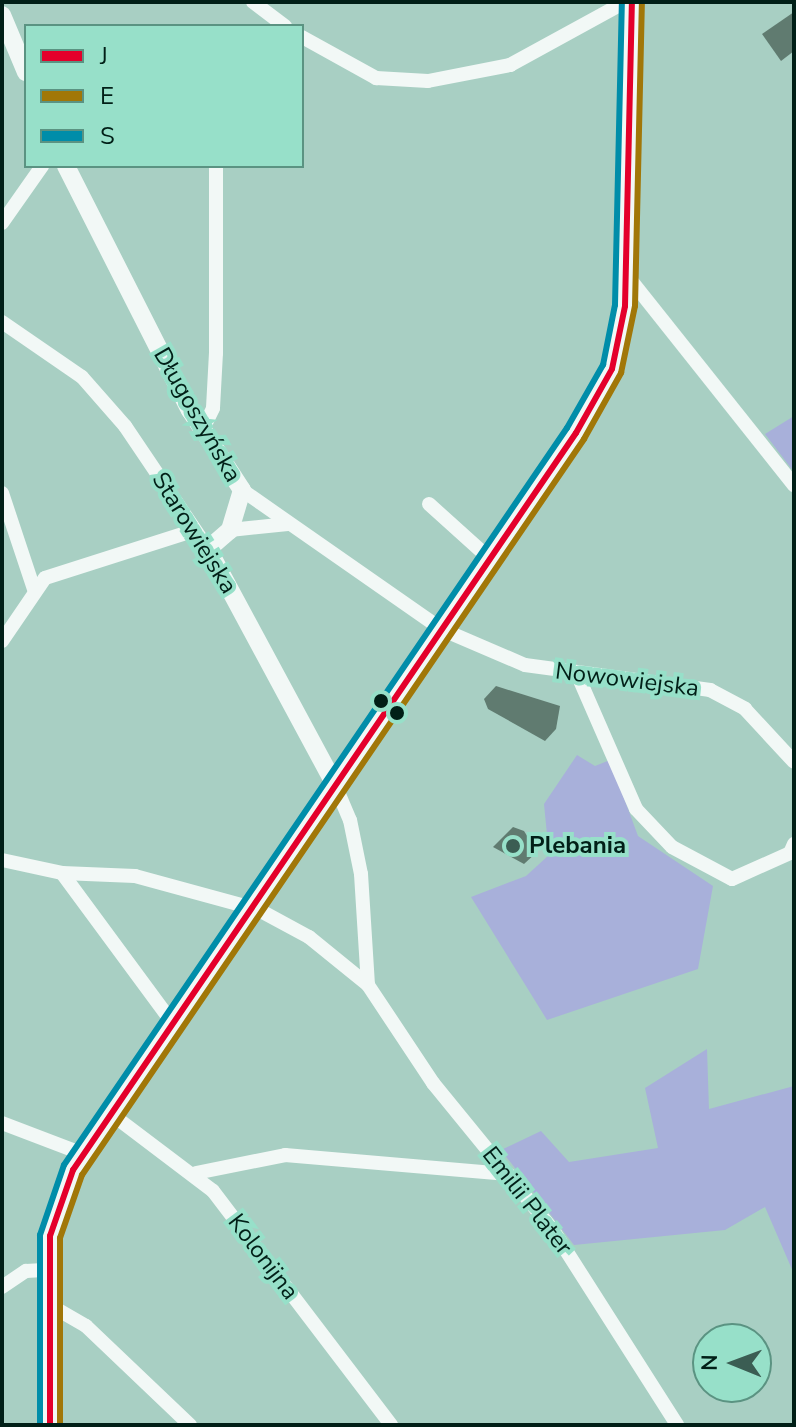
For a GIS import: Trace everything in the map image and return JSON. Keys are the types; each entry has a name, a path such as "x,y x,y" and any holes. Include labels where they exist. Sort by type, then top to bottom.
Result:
{"street":[{"path":"253,2 282,24"},
{"path":"304,38 376,78 398,82 510,65 625,2"},
{"path":"50,1425 48,1270 57,1208 83,1154 489,558 612,369 626,274 632,2"},
{"path":"2,15 24,67"},
{"path":"2,223 41,168"},
{"name":"Długoszyńska","path":"67,168 202,431 242,490 441,629"},
{"path":"202,431 213,408 215,380 216,168"},
{"path":"626,274 794,485"},
{"name":"Starowiejska","path":"2,322 82,377 125,426 208,549 335,785"},
{"path":"208,549 230,530 242,490"},
{"path":"2,493 34,589"},
{"path":"429,504 489,558"},
{"path":"230,530 288,524"},
{"path":"2,641 34,589 45,578 195,530"},
{"name":"Nowowiejska","path":"441,629 525,665 578,676 659,679 710,690 745,709 794,762"},
{"path":"578,676 636,809 672,847 732,879 790,853 794,844"},
{"name":"Emilii Plater","path":"335,785 350,820 361,874 368,985"},
{"name":"Emilii Plater","path":"2,860 62,873 135,876 250,908 309,937 368,985 433,1083 566,1249 677,1425"},
{"path":"62,873 172,1022"},
{"name":"Kolonijna","path":"110,1113 196,1173 391,1425"},
{"path":"2,1123 83,1154"},
{"path":"196,1173 285,1155 508,1174"},
{"path":"2,1287 26,1271 48,1270"},
{"path":"48,1304 86,1326 190,1425"}],"shaded area":[{"path":"794,416 794,472 765,434"},
{"path":"577,755 595,766 610,760 638,836 713,886 698,969 547,1020 471,897 526,876 549,855 544,804"},
{"path":"707,1049 709,1109 794,1086 794,1274 765,1207 725,1230 574,1245 501,1150 541,1131 569,1162 658,1148 645,1088"}],"building":[{"path":"794,12 794,51 781,61 762,34"},
{"path":"496,686 560,706 556,729 545,741 488,709 484,699"},
{"name":"Plebania","path":"513,827 524,831 537,852 524,864 493,847"}],"transit line":[{"name":"S","path":"40,1425 40,1235 64,1165 567,428 603,365 615,305 622,2"},
{"name":"J","path":"50,1425 50,1236 73,1170 576,433 612,369 625,306 632,2"},
{"name":"E","path":"60,1425 60,1238 82,1175 584,439 621,373 635,306 642,2"}],"place":[{"name":"Plebania","path":"513,846"}]}
